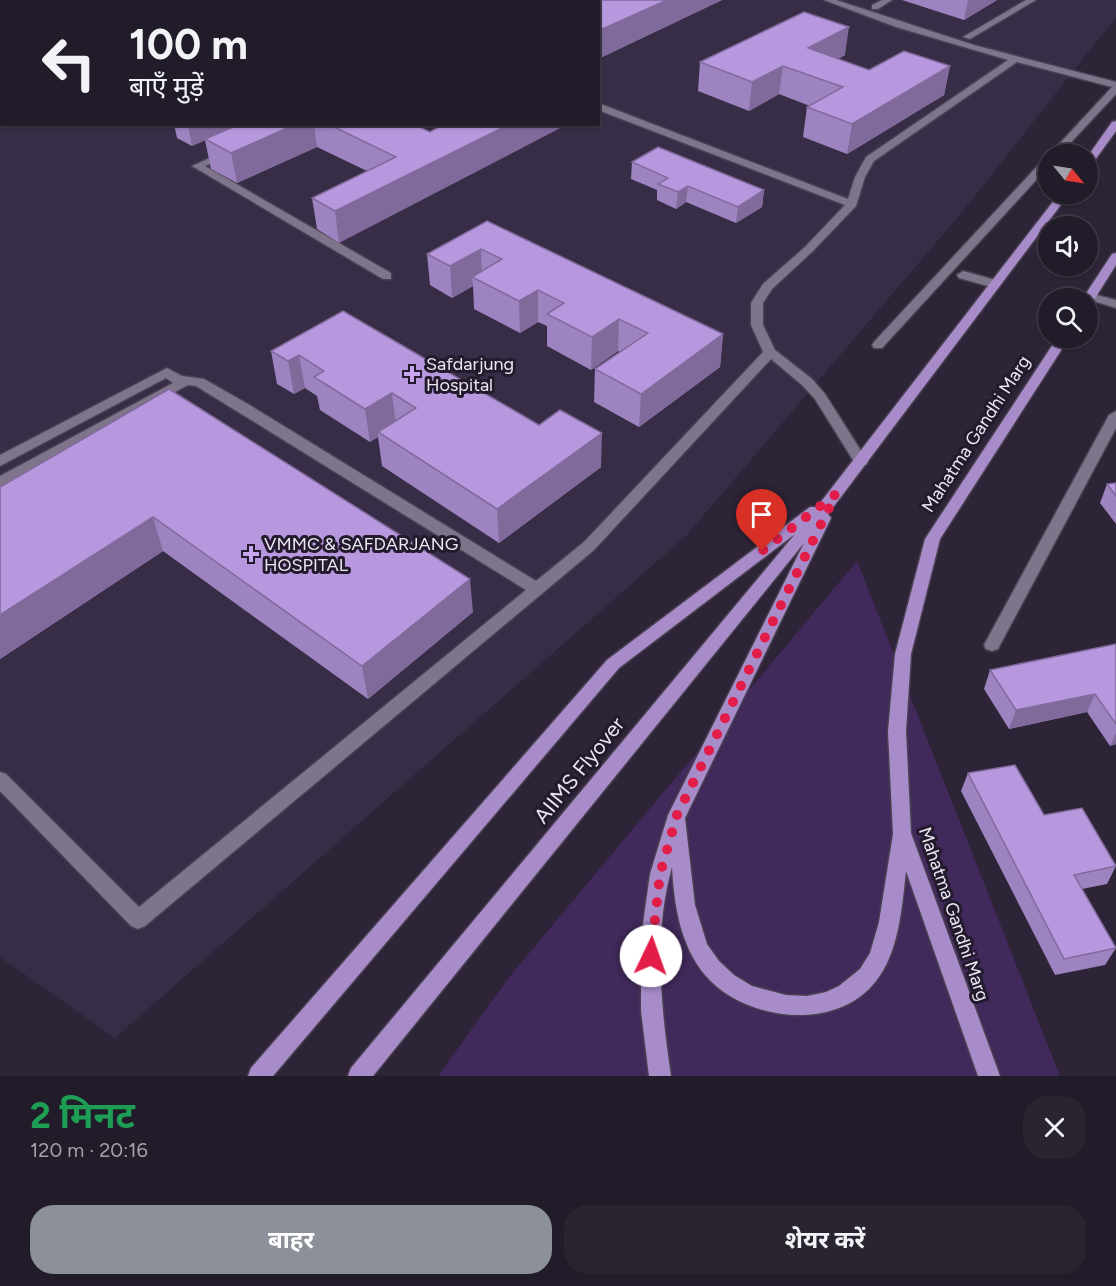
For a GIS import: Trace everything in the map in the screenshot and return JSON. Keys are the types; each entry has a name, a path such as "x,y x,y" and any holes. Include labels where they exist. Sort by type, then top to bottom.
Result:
{"main road":[{"path":"1098,148 1116,124"},
{"path":"660,1076 651,1011 651,938 660,874 677,815 836,494 1056,204"},
{"path":"1095,288 1116,256"},
{"name":"Mahatma Gandhi Marg","path":"989,1076 902,832 897,731 903,654 933,539 1057,348"},
{"path":"259,1076 612,664 836,494"},
{"name":"AIIMS Flyover","path":"359,1076 836,494"},
{"path":"677,815 687,910 691,932 701,954 717,973 737,989 760,1000 786,1006 812,1006 836,999 856,987 872,971 881,951 886,931 902,832"}],"street":[{"path":"828,0 900,26 1116,87 1064,144"},
{"path":"856,0 1048,61 1116,77"},
{"path":"875,7 888,0"},
{"path":"968,37 1032,0"},
{"path":"861,462 820,397 807,382 770,352 758,325 757,303 767,287 809,249 852,204 860,177 870,159 1014,60"},
{"path":"600,107 852,204"},
{"path":"240,148 197,166 387,276"},
{"path":"879,345 1038,172"},
{"path":"963,275 995,284"},
{"path":"1098,300 1116,304"},
{"path":"0,779 138,920 589,546 770,352"},
{"path":"0,461 167,372 183,383 0,482"},
{"path":"178,380 199,382 243,407 537,589"},
{"path":"992,645 1116,415"}],"shaded area":[{"name":"Safdarjung Hospital","path":"600,0 1116,0 1116,17 963,211 686,536 115,1038 0,957 0,126 600,126"},
{"path":"857,561 1060,1076 438,1076 510,976"}],"building":[{"path":"600,0 667,0 600,30"},
{"path":"804,12 849,27 808,48 869,70 904,51 950,66 852,124 807,107 843,87 783,66 752,82 700,62"},
{"path":"235,126 292,126 231,153 205,139"},
{"path":"332,126 417,126 430,132 440,126 506,126 335,211 312,198 396,157"},
{"path":"658,147 764,190 738,207 688,186 678,192 658,184 668,178 632,162"},
{"path":"487,221 723,334 641,394 595,369 648,333 619,319 592,337 547,314 564,303 538,290 519,301 472,277 502,259 481,249 450,266 427,254"},
{"path":"343,311 539,425 560,410 602,433 497,509 378,432 416,408 392,393 365,409 314,377 324,371 299,355 288,361 271,351"},
{"path":"169,389 470,579 362,666 153,517 0,615 0,487"},
{"path":"1116,483 1116,496 1107,484"},
{"path":"1116,644 1116,724 1095,694 1016,710 990,670"},
{"path":"1015,765 1044,815 1082,808 1116,866 1074,875 1116,948 1064,959 968,773"}],"place":[{"name":"Safdarjung Hospital","path":"412,374"},
{"name":"VMMC & SAFDARJANG HOSPITAL","path":"251,554"}],"route":[{"path":"651,956 651,938 660,874 677,815 836,494 762,551"}]}
